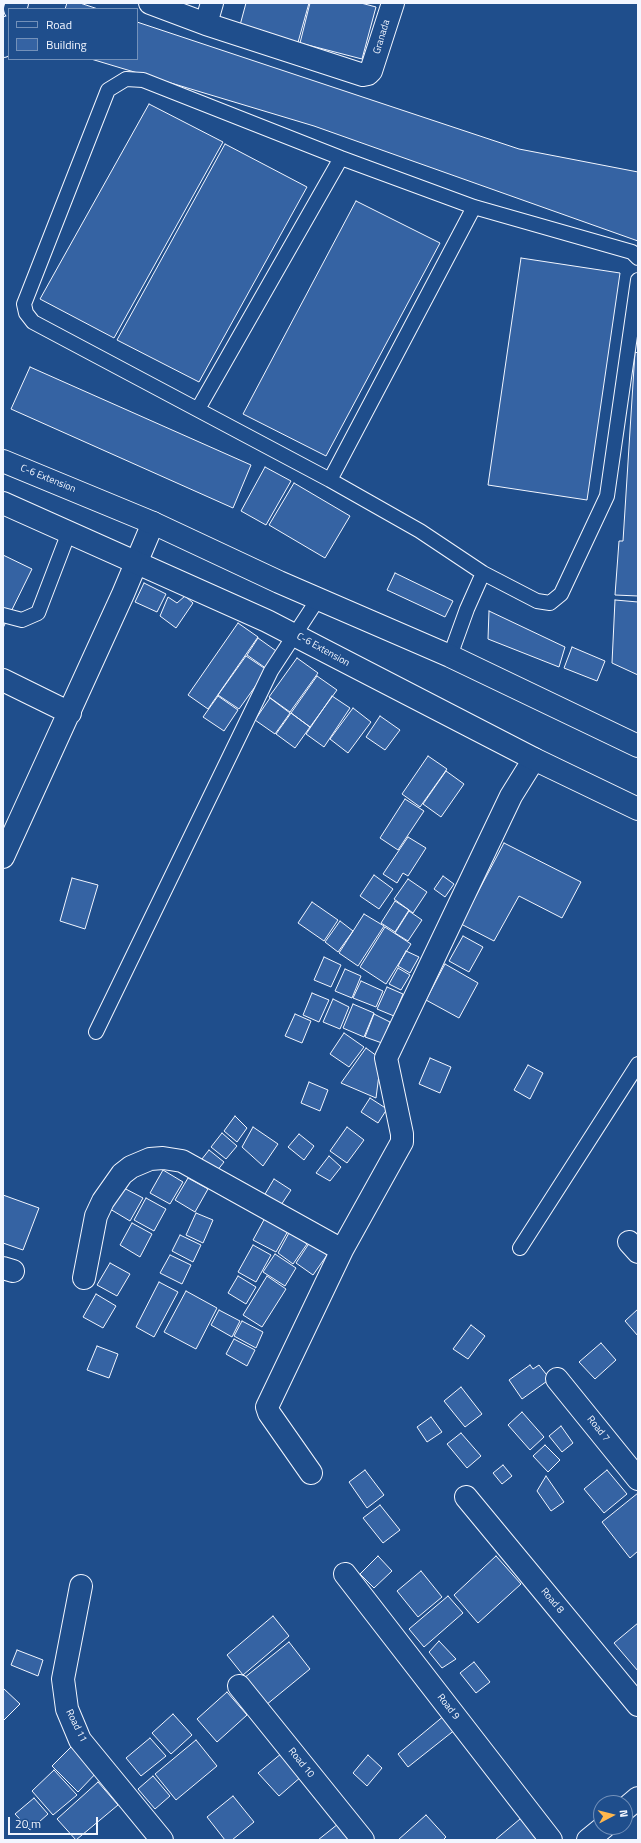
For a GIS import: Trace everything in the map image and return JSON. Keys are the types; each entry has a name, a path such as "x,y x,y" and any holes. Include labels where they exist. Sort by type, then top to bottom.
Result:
{"street":[{"path":"150,3 206,24 212,3"},
{"name":"Granada","path":"206,24 363,75 372,71 393,3"},
{"path":"3,46 8,31"},
{"name":"C-6 Extension","path":"3,461 153,523 318,599 450,656 638,746"},
{"name":"C-6 Extension","path":"3,503 137,562 296,635 344,662 534,759 638,809"},
{"path":"3,857 70,712 153,523"},
{"path":"3,680 70,712"},
{"path":"311,1473 269,1413 267,1407 342,1250 402,1142 402,1134 386,1058 511,796 534,759"},
{"path":"84,1278 96,1216 102,1201 122,1174 131,1167 150,1159 163,1158 182,1161 342,1250"},
{"name":"Road 7","path":"557,1379 638,1479"},
{"name":"Road 8","path":"466,1497 638,1705"},
{"name":"Road 9","path":"345,1574 551,1840"},
{"name":"Road 11","path":"81,1586 63,1679 66,1709 80,1740 162,1840"},
{"name":"Road 10","path":"239,1686 363,1840"}],"lane":[{"path":"638,258 632,252 474,207 341,158 143,80 126,79 108,90 24,304 26,313 33,322 198,409 420,530 483,573 537,601 550,603 561,594 607,496 638,280"},
{"path":"198,409 341,158"},
{"path":"330,480 474,207"},
{"path":"3,615 22,620 38,613 69,532"},
{"path":"450,656 467,609 483,573"},
{"path":"96,1032 271,671 296,635 318,599"},
{"path":"520,1248 638,1064"}],"building":[{"path":"67,3 80,3 95,8 65,8"},
{"path":"246,3 309,3 297,46 239,29"},
{"path":"310,3 361,3 376,7 362,59 300,43"},
{"path":"138,22 519,149 638,172 638,241 314,126 94,60 138,60"},
{"path":"149,104 223,142 114,338 40,299"},
{"path":"225,144 307,187 199,382 117,340"},
{"path":"356,201 440,243 326,456 243,414"},
{"path":"521,258 620,273 587,500 488,485"},
{"path":"635,352 638,353 638,596 615,595 619,541 623,541"},
{"path":"30,367 251,465 233,508 11,409"},
{"path":"265,467 291,481 266,525 241,511"},
{"path":"294,483 350,516 325,558 269,525"},
{"path":"3,555 32,569 3,628"},
{"path":"395,573 453,601 445,617 387,590"},
{"path":"144,583 166,594 157,612 135,602"},
{"path":"185,596 193,603 176,628 160,616 168,597 177,603"},
{"path":"615,600 638,602 638,675 612,663"},
{"path":"489,611 565,647 559,667 488,639"},
{"path":"238,623 258,637 208,709 188,695"},
{"path":"258,638 279,653 267,669 247,655"},
{"path":"572,647 605,661 597,681 564,668"},
{"path":"246,656 267,670 239,709 218,695"},
{"path":"297,658 318,673 290,712 269,697"},
{"path":"317,676 337,690 310,727 291,713"},
{"path":"218,696 238,710 224,731 203,717"},
{"path":"332,696 350,708 324,747 306,734"},
{"path":"270,698 290,713 275,734 255,720"},
{"path":"353,708 371,722 348,753 330,739"},
{"path":"291,713 310,727 295,748 276,734"},
{"path":"380,716 400,730 385,750 366,737"},
{"path":"428,756 447,769 420,807 402,794"},
{"path":"446,771 464,784 441,817 423,804"},
{"path":"405,799 424,811 398,850 380,838"},
{"path":"408,837 426,848 408,876 403,873 397,883 383,874"},
{"path":"504,843 581,882 562,918 519,896 494,941 461,924"},
{"path":"374,875 393,889 379,909 360,896"},
{"path":"443,876 454,884 445,897 434,889"},
{"path":"72,878 98,885 85,929 60,921"},
{"path":"408,879 427,892 413,913 394,899"},
{"path":"395,901 409,910 395,932 381,923"},
{"path":"312,902 338,920 324,941 298,923"},
{"path":"409,911 422,920 408,941 395,933"},
{"path":"364,914 384,926 358,966 339,953"},
{"path":"340,921 353,931 338,952 325,942"},
{"path":"385,927 411,944 386,984 360,967"},
{"path":"463,936 483,947 469,972 449,961"},
{"path":"406,951 419,957 410,973 398,966"},
{"path":"324,957 341,965 331,987 314,980"},
{"path":"445,964 478,983 459,1018 426,1000"},
{"path":"398,968 410,975 401,990 389,984"},
{"path":"345,969 361,976 352,998 335,991"},
{"path":"361,981 383,991 376,1007 353,998"},
{"path":"387,987 403,994 394,1016 377,1009"},
{"path":"312,993 329,1000 319,1022 303,1015"},
{"path":"333,999 349,1007 340,1029 323,1022"},
{"path":"353,1004 374,1013 364,1037 343,1028"},
{"path":"295,1014 311,1021 302,1043 285,1036"},
{"path":"374,1014 390,1022 382,1043 365,1037"},
{"path":"344,1033 364,1047 349,1067 330,1054"},
{"path":"366,1048 381,1059 376,1098 341,1083"},
{"path":"430,1058 451,1067 440,1093 419,1084"},
{"path":"528,1065 543,1073 530,1099 514,1090"},
{"path":"309,1082 328,1090 320,1111 301,1103"},
{"path":"370,1098 387,1109 378,1123 361,1112"},
{"path":"235,1116 247,1128 237,1142 224,1131"},
{"path":"253,1127 278,1144 263,1166 242,1147"},
{"path":"347,1127 364,1140 347,1163 330,1151"},
{"path":"222,1133 237,1146 226,1159 211,1147"},
{"path":"299,1134 314,1146 304,1160 288,1147"},
{"path":"209,1150 224,1162 213,1176 198,1164"},
{"path":"329,1156 341,1167 330,1181 316,1173"},
{"path":"163,1170 183,1182 170,1204 150,1193"},
{"path":"188,1178 208,1189 195,1212 175,1200"},
{"path":"274,1179 291,1190 281,1205 265,1194"},
{"path":"122,1187 143,1198 130,1221 110,1209"},
{"path":"3,1195 39,1208 23,1250 3,1243"},
{"path":"146,1198 166,1209 154,1231 134,1220"},
{"path":"196,1213 213,1220 203,1243 186,1235"},
{"path":"265,1218 288,1231 276,1252 253,1240"},
{"path":"132,1223 152,1234 140,1257 120,1245"},
{"path":"290,1231 307,1244 293,1264 278,1253"},
{"path":"180,1235 201,1245 193,1262 172,1251"},
{"path":"310,1242 327,1255 313,1275 296,1263"},
{"path":"253,1245 271,1255 256,1282 238,1272"},
{"path":"275,1254 296,1268 285,1286 263,1272"},
{"path":"170,1255 191,1265 182,1284 160,1273"},
{"path":"110,1263 130,1274 117,1296 97,1285"},
{"path":"238,1276 256,1287 246,1304 228,1293"},
{"path":"267,1276 286,1289 262,1327 243,1315"},
{"path":"159,1282 178,1292 154,1337 136,1327"},
{"path":"186,1291 217,1308 196,1349 164,1332"},
{"path":"96,1294 116,1306 103,1328 83,1317"},
{"path":"638,1309 638,1336 625,1321"},
{"path":"219,1310 240,1321 232,1337 211,1325"},
{"path":"242,1321 263,1332 256,1348 234,1336"},
{"path":"471,1325 485,1336 468,1359 453,1349"},
{"path":"234,1339 255,1350 247,1366 226,1354"},
{"path":"601,1343 616,1360 595,1379 579,1362"},
{"path":"97,1346 118,1354 109,1378 87,1370"},
{"path":"530,1365 533,1369 539,1365 550,1379 522,1399 509,1380"},
{"path":"461,1387 482,1414 465,1427 444,1401"},
{"path":"522,1412 544,1437 530,1450 508,1425"},
{"path":"431,1417 442,1432 427,1442 417,1427"},
{"path":"561,1426 573,1443 562,1452 549,1436"},
{"path":"461,1433 481,1456 467,1468 447,1444"},
{"path":"545,1445 560,1460 548,1472 533,1456"},
{"path":"503,1465 512,1476 502,1484 493,1473"},
{"path":"365,1470 384,1495 367,1508 349,1482"},
{"path":"607,1470 627,1494 604,1513 584,1489"},
{"path":"546,1476 564,1502 551,1511 537,1491"},
{"path":"638,1493 638,1551 630,1558 602,1522"},
{"path":"380,1505 400,1530 383,1543 363,1518"},
{"path":"378,1556 392,1571 374,1588 360,1574"},
{"path":"496,1556 521,1584 478,1623 454,1595"},
{"path":"421,1571 442,1597 418,1617 397,1591"},
{"path":"448,1596 463,1613 424,1647 409,1629"},
{"path":"273,1616 289,1636 243,1675 227,1655"},
{"path":"638,1623 638,1671 614,1643"},
{"path":"439,1641 456,1659 442,1668 429,1652"},
{"path":"289,1642 310,1669 266,1705 244,1678"},
{"path":"17,1650 43,1660 38,1676 11,1665"},
{"path":"474,1662 490,1682 476,1693 460,1673"},
{"path":"3,1688 20,1704 3,1721"},
{"path":"227,1692 247,1715 217,1742 197,1719"},
{"path":"173,1714 192,1735 171,1754 152,1733"},
{"path":"445,1715 456,1729 408,1767 398,1754"},
{"path":"150,1738 166,1756 141,1776 126,1758"},
{"path":"196,1740 217,1766 176,1800 155,1774"},
{"path":"73,1745 99,1770 78,1792 52,1766"},
{"path":"282,1753 302,1776 279,1796 258,1773"},
{"path":"368,1755 382,1768 367,1786 353,1773"},
{"path":"54,1770 77,1795 53,1815 32,1791"},
{"path":"153,1776 170,1796 155,1809 138,1789"},
{"path":"98,1782 118,1805 76,1840 57,1819"},
{"path":"233,1796 254,1822 232,1840 225,1840 207,1817"},
{"path":"34,1798 48,1814 30,1830 15,1814"},
{"path":"526,1814 548,1840 495,1840"},
{"path":"426,1815 446,1837 443,1840 398,1840"},
{"path":"338,1824 351,1840 318,1840"}]}
